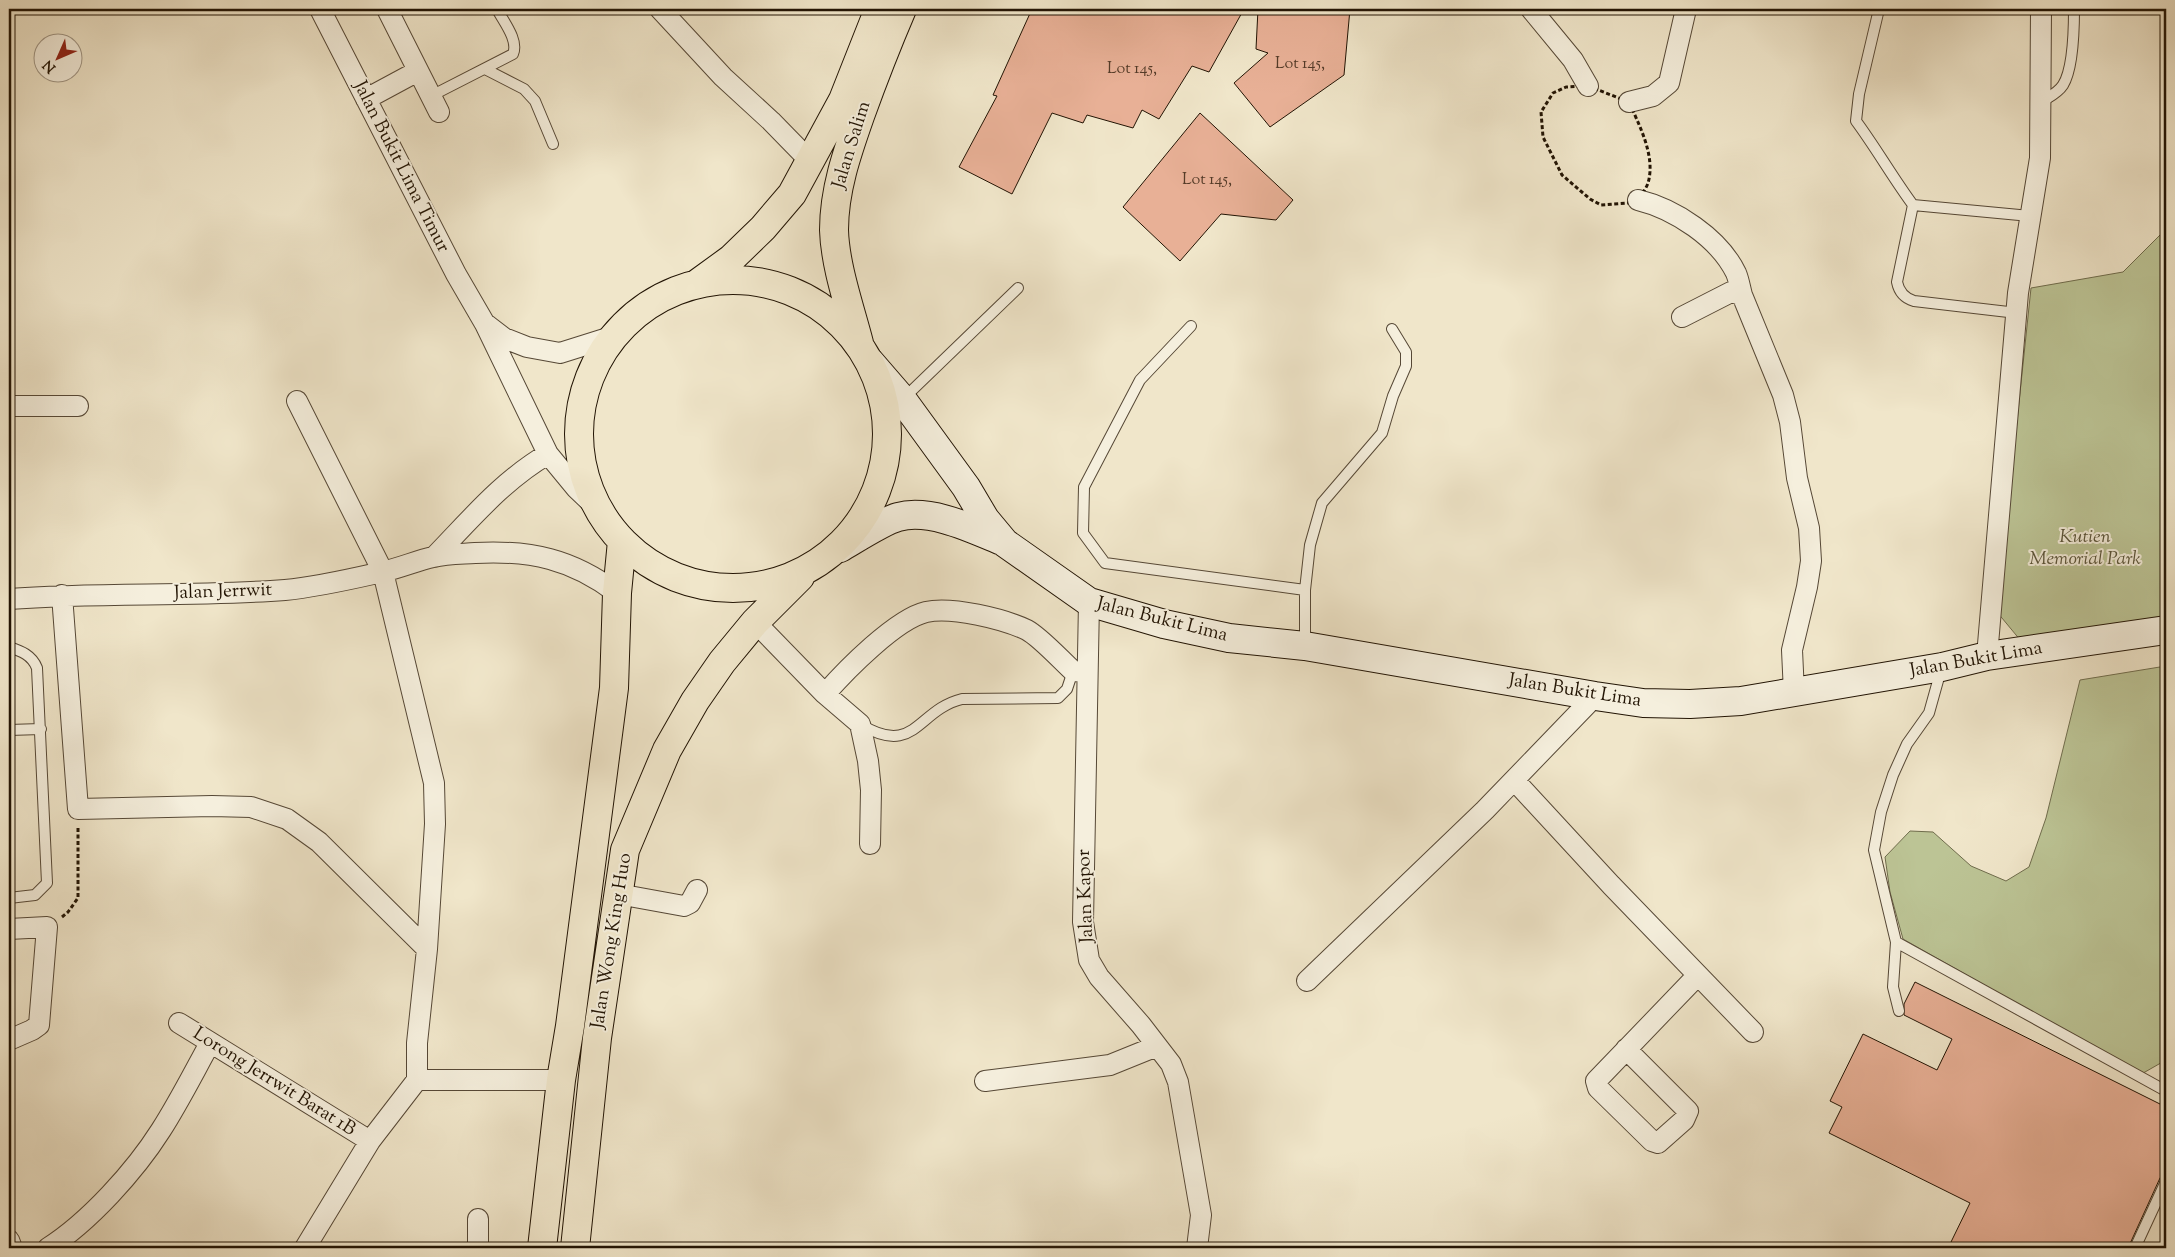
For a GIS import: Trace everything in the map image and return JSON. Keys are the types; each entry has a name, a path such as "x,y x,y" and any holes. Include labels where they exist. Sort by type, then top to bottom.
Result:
{"main road":[{"name":"Jalan Salim","path":"697,284 731,259 763,228 792,194 843,100 879,9"},
{"name":"Jalan Salim","path":"807,571 840,548 865,516 882,480 888,440 884,400 865,354 840,270 834,232 836,192 848,152 878,66 902,9"},
{"path":"807,571 760,587 710,587 662,571 622,541 599,510 585,476 579,439 582,402 594,367 614,336 637,313 665,295 697,284 742,280 787,290 828,312 902,399 966,487 985,520 1005,543"},
{"path":"840,548 898,517 927,516 956,522 1005,543"},
{"name":"Jalan Wong King Huo","path":"542,1248 561,1080 570,1026 614,688 617,593 622,541"},
{"name":"Jalan Bukit Lima","path":"1005,543 1089,602 1164,624 1229,638 1306,646 1643,703 1690,704 1741,701 1942,667 1987,656 2166,630"},
{"name":"Jalan Wong King Huo","path":"575,1248 597,1038 625,850 667,750 695,700 722,662 755,622 807,571"}],"street":[{"name":"Jalan Bukit Lima Timur","path":"320,9 456,274 486,324 548,454 576,488 599,510"},
{"path":"387,9 435,104"},
{"path":"660,9 723,77 771,121 811,162"},
{"path":"1531,9 1573,60 1588,86"},
{"path":"1629,102 1653,96 1669,83 1686,9"},
{"path":"1987,656 2017,313 2040,158 2041,9"},
{"path":"366,99 418,71"},
{"path":"1638,200 1664,210 1708,238 1732,265 1737,275 1742,296 1783,395 1790,422 1797,478 1809,528 1811,561 1807,588 1792,650 1794,693"},
{"path":"1682,317 1731,292 1742,296"},
{"name":"Jalan Bukit Lima Timur","path":"486,324 504,338 527,347 560,353 614,336"},
{"path":"297,401 383,572 434,783 435,824 427,949 417,1043 418,1080 370,1141 305,1248"},
{"path":"9,406 78,406"},
{"path":"434,557 503,486 525,468 548,454"},
{"name":"Jalan Jerrwit","path":"9,599 62,595 250,592 297,589 383,572 434,557 496,552 526,553 561,561 594,576 617,593"},
{"path":"62,595 78,809 251,807 286,819 319,842 427,949"},
{"name":"Jalan Kapor","path":"1089,602 1080,671 1083,922 1089,960 1099,977 1171,1064 1178,1082 1201,1216 1197,1248"},
{"path":"825,694 837,680 884,637 907,620 926,612 978,615 1003,621 1028,631 1080,671"},
{"path":"755,622 825,694 860,724 868,761 871,790 870,844"},
{"path":"1307,981 1515,780 1595,696"},
{"path":"1515,780 1697,976 1752,1032"},
{"path":"618,894 684,906 690,904 697,890"},
{"path":"9,930 47,927 39,1025 9,1040"},
{"path":"1626,1049 1688,1112 1684,1120 1658,1143 1652,1141 1598,1088 1596,1081 1626,1049 1697,976"},
{"name":"Lorong Jerrwit Barat 1B","path":"179,1023 370,1141"},
{"path":"48,1248 65,1237 119,1184 160,1131 210,1043"},
{"path":"985,1081 1110,1065 1156,1046"},
{"path":"418,1080 561,1080"},
{"path":"478,1219 478,1248"},
{"path":"9,1240 12,1248"}],"lane":[{"path":"435,104 485,69 513,54 513,40 497,9"},
{"path":"1879,9 1859,94 1856,121 1913,205 1897,282 1898,289 1903,295 1914,301 2017,313"},
{"path":"2041,102 2057,92 2067,77 2074,32 2074,9"},
{"path":"485,69 524,89 535,101 554,144"},
{"path":"1913,205 2030,216"},
{"path":"902,399 1018,288"},
{"path":"1191,326 1140,380 1091,470 1084,487 1083,533 1105,563 1305,590"},
{"path":"1306,646 1305,590 1310,545 1322,503 1382,433 1393,396 1406,366 1406,352 1392,329"},
{"path":"9,647 24,652 37,668 47,883 35,895 9,898"},
{"path":"1899,1011 1893,987 1896,942 1874,850 1881,812 1893,775 1907,744 1928,713 1942,667"},
{"path":"860,724 874,733 901,737 914,730 939,709 956,701 1058,698 1067,690 1080,671"},
{"path":"9,730 41,729"},
{"path":"1896,942 2166,1091"},
{"path":"2135,1248 2166,1181"}],"path":[{"path":"1588,86 1629,102 1646,139 1649,168 1648,183 1638,200 1628,203 1601,204 1590,200 1562,175 1542,138 1541,112 1553,93 1566,87 1588,86"},
{"path":"47,927 68,912 78,898 78,809"}],"green space":[{"name":"Kutien Memorial Park","path":"2166,229 2166,621 2021,641 1997,612 2031,288 2123,272"},
{"path":"2166,666 2166,1060 2138,1076 2101,1051 1903,939 1890,892 1885,857 1910,831 1933,832 1971,866 2006,881 2029,867 2046,818 2080,680"}],"building":[{"path":"1032,9 1244,9 1209,72 1192,66 1159,119 1142,110 1133,128 1087,115 1083,123 1052,113 1012,194 959,167 997,96 993,95"},
{"path":"1258,9 1350,9 1344,75 1270,127 1234,83 1268,53 1256,49"},
{"path":"1200,113 1293,200 1276,220 1221,214 1180,261 1123,207"},
{"path":"1915,982 2166,1107 2166,1170 2160,1178 2128,1248 1962,1248 1951,1242 1970,1203 1829,1133 1842,1107 1830,1101 1863,1034 1937,1070 1952,1039 1904,1015 1904,1004"}]}
